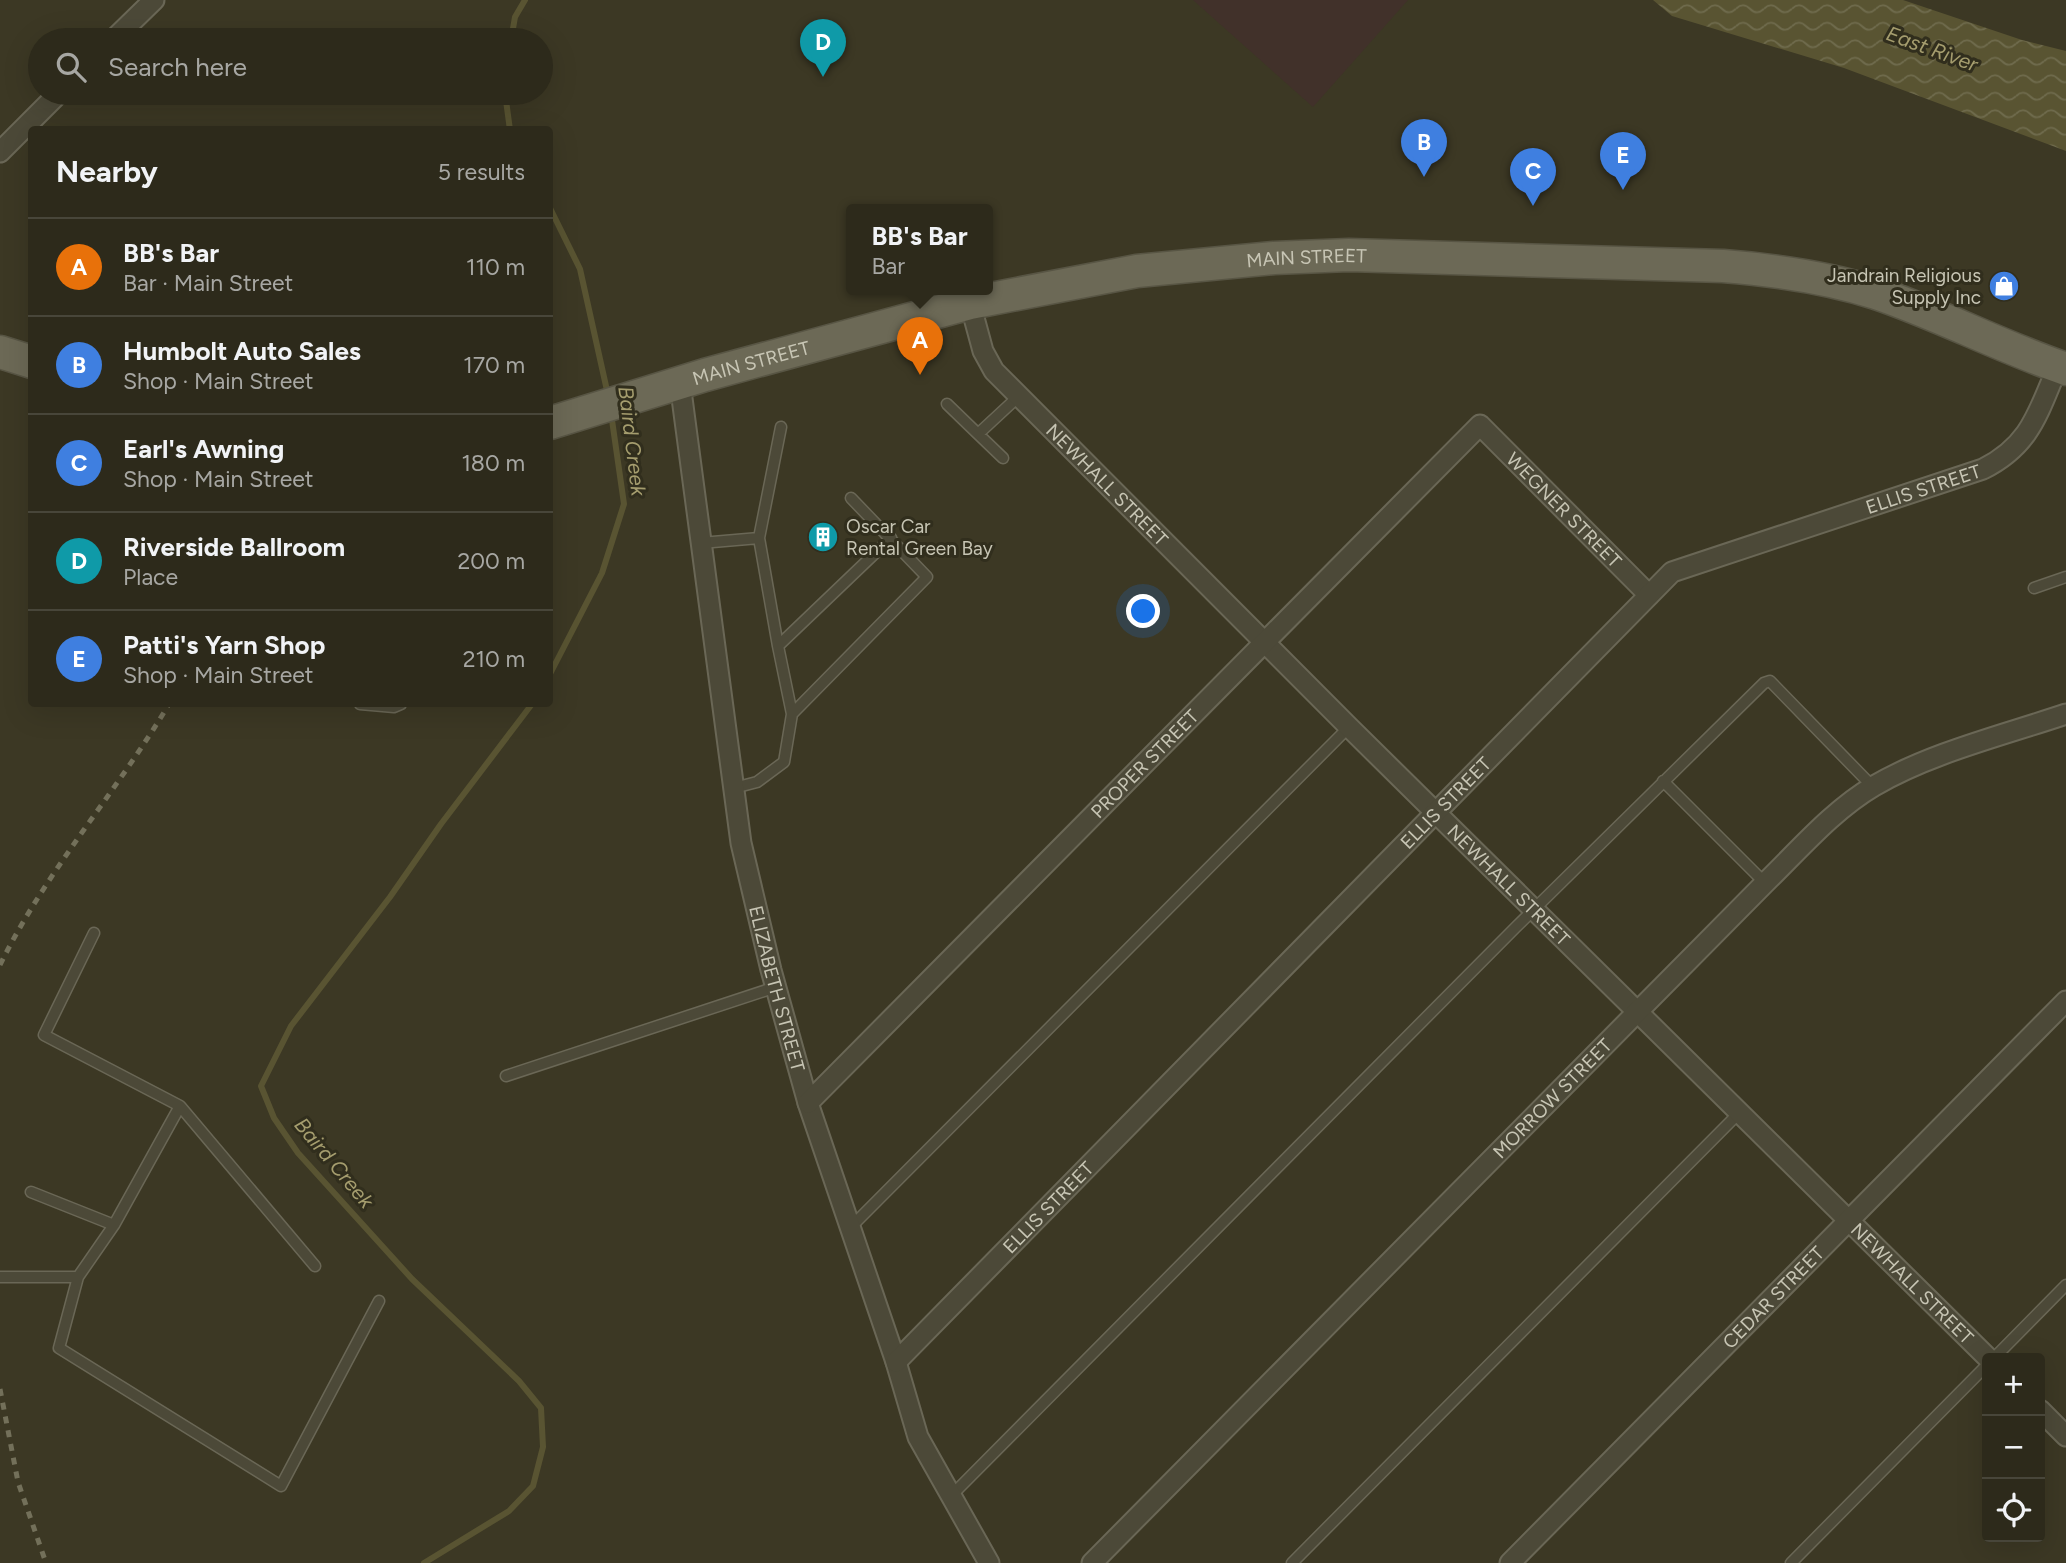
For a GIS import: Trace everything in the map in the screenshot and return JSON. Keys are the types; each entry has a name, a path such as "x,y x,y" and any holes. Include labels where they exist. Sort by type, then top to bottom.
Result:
{"main road":[{"name":"MAIN STREET","path":"553,422 680,383 970,303 1137,271 1274,258 1399,256 1723,265 1771,269 1820,278 1876,293 2062,368"},
{"path":"0,352 28,361"}],"street":[{"path":"125,28 154,0"},
{"path":"0,152 48,105"},
{"name":"NEWHALL STREET","path":"970,303 988,363 1019,396 1349,727 1983,1353"},
{"name":"ELLIS STREET","path":"896,1362 1672,572 1983,469 2003,459 2020,443 2032,425 2062,368"},
{"name":"ELIZABETH STREET","path":"680,383 746,869 776,988 808,1103 896,1362 918,1437 989,1563"},
{"name":"WEGNER STREET","path":"1480,425 1649,595"},
{"name":"PROPER STREET","path":"808,1103 1480,425"},
{"name":"MORROW STREET","path":"1092,1563 1765,883 1844,808 1873,787 1921,763 2066,714"},
{"name":"CEDAR STREET","path":"1510,1563 2066,1001"},
{"path":"2045,1415 2066,1436"}],"lane":[{"path":"978,434 1019,396"},
{"path":"947,404 1003,458"},
{"path":"734,788 757,782 784,762 792,714 759,538 782,427"},
{"path":"792,714 927,577 851,498"},
{"path":"701,543 759,538"},
{"path":"778,646 891,538"},
{"path":"2034,588 2066,577"},
{"path":"951,1496 1534,909 1764,683 1770,681 1873,787"},
{"path":"851,1227 1349,727"},
{"path":"1663,781 1765,883"},
{"path":"94,933 44,1035 180,1106 315,1266"},
{"path":"506,1076 776,988"},
{"path":"180,1106 114,1225 79,1277 58,1348 281,1486 379,1301"},
{"path":"1292,1563 1739,1112"},
{"path":"31,1192 114,1225"},
{"path":"0,1277 79,1277"},
{"path":"1999,1353 2066,1285"},
{"path":"1791,1563 1982,1370"}],"shaded area":[{"path":"1193,0 1408,0 1313,107"}],"water":[{"name":"East River","path":"1653,0 1903,0 2022,40 2066,51 2066,151 1844,68 1672,16"}],"waterway":[{"name":"Baird Creek","path":"513,28 515,17 525,0"},
{"name":"Baird Creek","path":"507,105 509,126"},
{"name":"Baird Creek","path":"553,214 580,269 608,395"},
{"name":"Baird Creek","path":"553,668 602,573 624,504 611,413"},
{"name":"Baird Creek","path":"424,1563 509,1511 533,1486 543,1447 541,1408 519,1381 412,1279 298,1153 274,1118 261,1086 291,1026 530,707"}],"railway":[{"path":"0,965 38,897 167,707"},
{"path":"0,1389 18,1482 46,1563"}],"place":[{"name":"Riverside Ballroom","path":"823,77"},
{"name":"Humbolt Auto Sales","path":"1424,177"},
{"name":"Patti's Yarn Shop","path":"1623,190"},
{"name":"Earl's Awning","path":"1533,206"},
{"name":"Jandrain Religious Supply Inc","path":"2004,286"},
{"name":"BB's Bar","path":"920,375"},
{"name":"Oscar Car Rental Green Bay","path":"823,537"}]}
